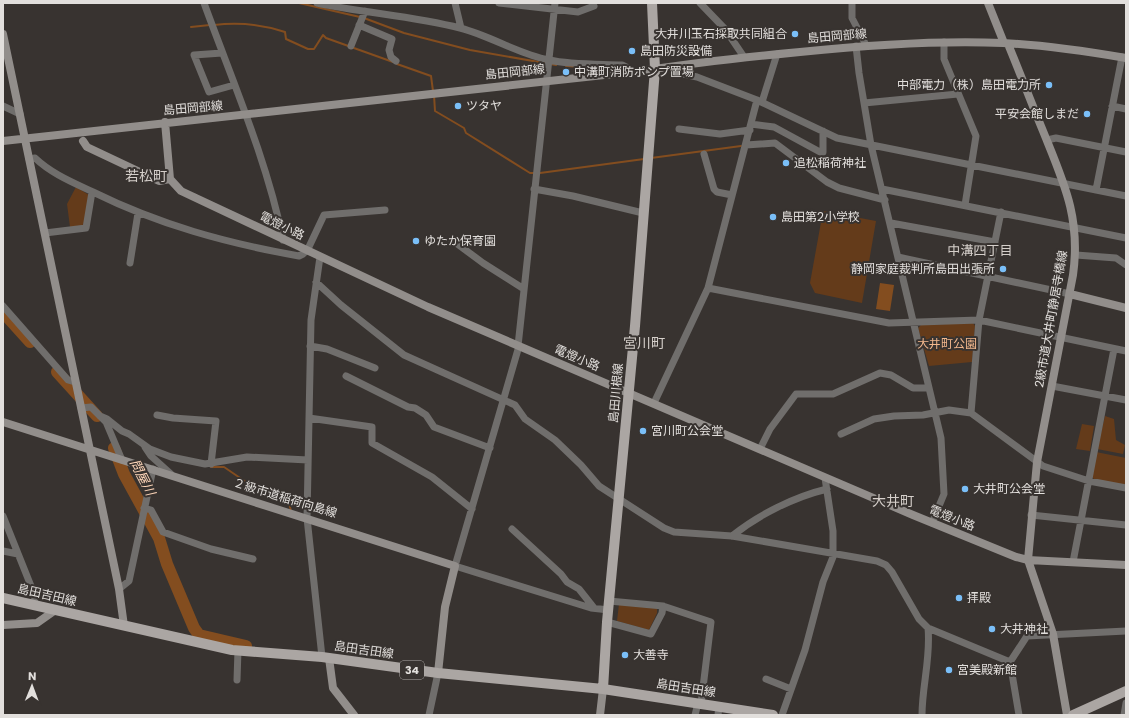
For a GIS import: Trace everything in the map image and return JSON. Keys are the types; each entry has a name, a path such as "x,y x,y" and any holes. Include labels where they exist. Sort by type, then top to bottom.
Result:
{"main road":[{"name":"島田川根線","path":"602,689 629,392 655,69 652,3"},
{"name":"島田吉田線","path":"3,598 54,611 238,650 325,657 438,673 602,689 700,703 719,711 773,715"},
{"path":"1073,715 1126,691"}],"street":[{"path":"204,3 276,207 283,240"},
{"path":"317,3 407,16 461,28 549,60 578,64 622,65 628,68 631,72"},
{"path":"455,3 461,28"},
{"path":"499,3 555,6 578,12 594,6"},
{"path":"700,3 725,29 744,57"},
{"path":"852,3 852,18 866,45"},
{"name":"2級市道大井町静居寺橋線","path":"988,3 1064,183 1072,208 1075,227 1076,255 1038,462 1031,515 1028,560"},
{"path":"429,715 438,673 445,607 455,566 504,400 518,346 555,6"},
{"path":"351,46 365,11"},
{"path":"359,25 392,40 389,50 391,57 396,61"},
{"path":"3,34 119,589 124,626"},
{"path":"944,42 944,59 976,136 973,165 965,205"},
{"name":"島田岡部線","path":"3,142 165,122 244,115 631,72 744,57 866,45 944,42 1006,44 1074,50 1124,57"},
{"path":"856,46 871,145 941,438 944,494 932,523"},
{"path":"222,53 194,55 209,92 234,85"},
{"path":"654,403 682,339 708,288 750,127 777,54"},
{"path":"1096,190 1112,106 1124,57"},
{"path":"677,66 679,73 697,77 759,101 837,138 1126,196"},
{"path":"864,103 958,94"},
{"path":"3,106 20,114"},
{"path":"1112,106 1126,109"},
{"path":"83,141 88,147 159,181 170,179 165,122"},
{"path":"680,129 720,134 750,127 774,128 820,152 823,152 823,132"},
{"path":"1047,140 1056,138 1126,152"},
{"path":"746,145 775,143 827,182 839,188 884,200"},
{"path":"704,154 714,189 732,195"},
{"path":"29,159 35,158 59,176 138,213 223,241 299,256 306,251 324,215 386,210"},
{"name":"電燈小路","path":"170,179 181,191 320,258 518,346 629,392 825,478 1016,557 1028,560 1126,565"},
{"path":"534,189 573,196 644,213"},
{"path":"882,190 1002,212 1126,238"},
{"path":"45,233 86,228 92,192"},
{"path":"971,413 979,320 1002,212"},
{"path":"130,264 138,213"},
{"path":"890,223 995,242"},
{"path":"452,240 483,263 524,289"},
{"path":"1076,255 1116,258 1126,265"},
{"path":"898,257 1070,294 1126,308"},
{"path":"320,258 311,320 307,518 325,657 333,688 354,715"},
{"path":"316,282 341,305 404,355 515,404 525,419 555,440 581,465 599,486 653,522 674,532 732,536 877,561 886,565 892,572 919,619 928,628 1010,662"},
{"path":"708,288 889,322 914,323 979,320 1126,351"},
{"path":"3,306 68,380 75,382"},
{"path":"310,346 333,350 376,368"},
{"path":"1073,562 1114,349"},
{"path":"760,449 770,429 796,394 833,394 880,373 891,375 913,388 929,388"},
{"path":"346,376 408,407 415,408 426,415 434,427 490,448"},
{"path":"1052,386 1126,400"},
{"path":"81,408 91,407 100,416 110,430 122,460"},
{"path":"841,434 874,419 935,413 949,410 971,413 1042,466 1089,481 1126,488"},
{"path":"157,414 173,418 216,421 211,464"},
{"path":"100,416 107,419 122,432 129,434 150,449 171,457 211,464 247,457 308,460"},
{"path":"309,418 372,427 372,443 432,477 472,509"},
{"name":"２級市道稲荷向島線","path":"3,422 171,474 455,566"},
{"path":"143,444 151,456 171,474"},
{"path":"119,589 129,581 152,469"},
{"path":"782,715 833,554 833,531 825,478"},
{"path":"732,536 741,529 771,512 810,494 827,489"},
{"path":"144,508 151,510 163,532 211,549 253,559"},
{"path":"1031,515 1126,525"},
{"path":"3,516 35,596 34,606"},
{"path":"512,529 561,574 566,582 580,589 594,608"},
{"path":"3,551 18,554"},
{"path":"1028,560 1053,634 1067,715"},
{"path":"455,566 594,608 609,605 663,606 711,622 700,703 695,715"},
{"path":"607,622 651,634 662,613 663,606"},
{"path":"3,625 37,623 54,611"},
{"path":"922,715 922,695 929,649 928,628"},
{"path":"1019,715 1010,662 1028,636 1126,631"},
{"path":"237,680 238,650"},
{"path":"766,679 791,689"},
{"path":"600,715 602,689"},
{"path":"1124,715 1126,703"}],"green space":[{"path":"76,187 89,195 85,222 81,227 70,227 67,204"},
{"path":"823,211 876,221 862,303 815,293 810,283"},
{"name":"大井町公園","path":"973,323 975,326 972,362 929,366 918,328 921,325"},
{"path":"1105,416 1114,419 1116,440 1125,445 1123,454 1097,449"},
{"path":"1082,424 1094,426 1090,451 1076,449"},
{"path":"1096,452 1126,458 1126,486 1095,480 1092,477"},
{"path":"619,604 657,608 657,613 649,630 617,621"}],"shaded area":[{"path":"880,283 894,285 890,311 876,309"}],"waterway":[{"path":"299,3 360,17"},
{"path":"364,18 404,33 470,50 556,65"},
{"path":"214,25 250,24 276,29 285,32 286,39 308,49 314,49 323,35 326,38 393,62"},
{"path":"191,27 210,25"},
{"path":"397,64 431,76 433,91"},
{"path":"566,66 599,68"},
{"path":"434,95 435,111 464,128 466,133 530,173 540,173 644,159"},
{"path":"651,158 741,146"},
{"name":"問屋川","path":"3,312 30,342"},
{"name":"問屋川","path":"57,372 97,416"},
{"name":"問屋川","path":"114,448 124,474 159,538 167,564 194,628 199,635 246,646"},
{"path":"211,467 224,467 246,482 281,492 288,499 291,511"}],"place":[{"name":"大井川玉石採取共同組合","path":"795,34"},
{"name":"島田防災設備","path":"632,51"},
{"name":"中溝町消防ポンプ置場","path":"566,72"},
{"name":"中部電力（株）島田電力所","path":"1049,85"},
{"name":"ツタヤ","path":"458,106"},
{"name":"平安会館しまだ","path":"1087,114"},
{"name":"追松稲荷神社","path":"786,163"},
{"name":"島田第2小学校","path":"773,217"},
{"name":"ゆたか保育園","path":"416,241"},
{"name":"静岡家庭裁判所島田出張所","path":"1003,269"},
{"name":"宮川町公会堂","path":"643,431"},
{"name":"大井町公会堂","path":"965,489"},
{"name":"拝殿","path":"959,598"},
{"name":"大井神社","path":"992,629"},
{"name":"大善寺","path":"625,655"},
{"name":"宮美殿新館","path":"949,670"}],"district":[{"name":"若松町","path":"146,176"},
{"name":"中溝四丁目","path":"980,250"},
{"name":"宮川町","path":"644,343"},
{"name":"大井町","path":"893,501"}]}
